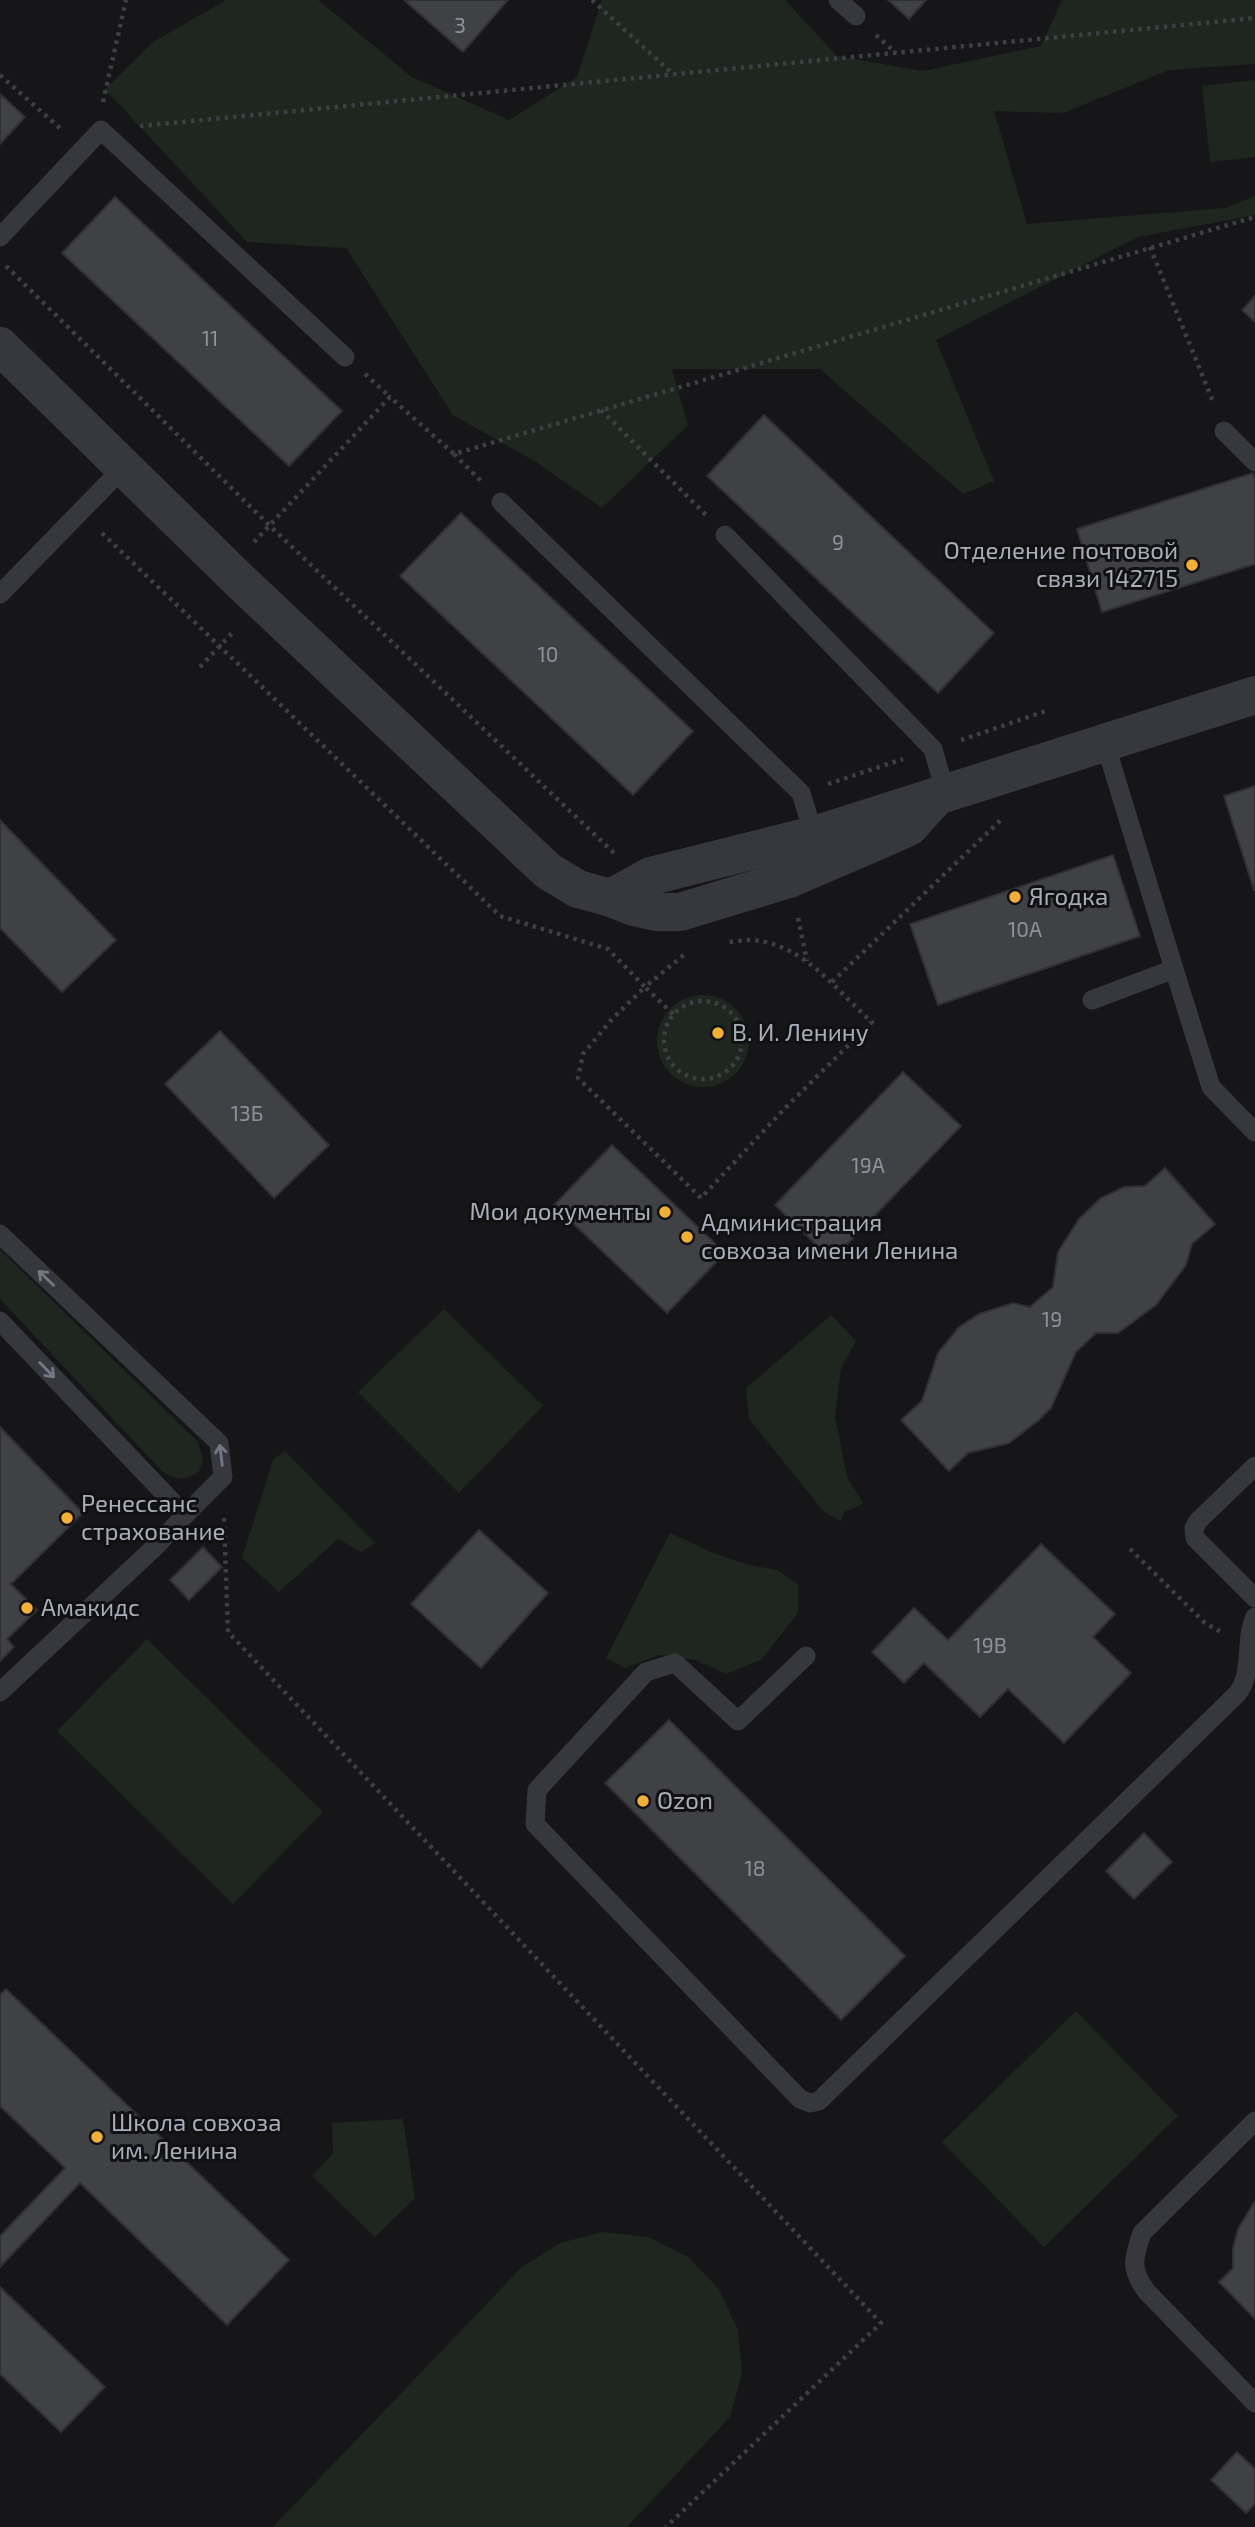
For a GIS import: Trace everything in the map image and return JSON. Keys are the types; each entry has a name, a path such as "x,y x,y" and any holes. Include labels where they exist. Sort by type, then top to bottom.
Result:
{"street":[{"path":"0,346 240,581 548,871 578,890 656,912 680,912 789,879 889,823"},
{"path":"611,898 651,876 814,835 889,823 909,827 941,796 1255,695"},
{"path":"678,869 663,887 663,897 680,912"}],"lane":[{"path":"838,0 856,16"},
{"path":"0,237 93,139 345,357"},
{"path":"1224,431 1255,462"},
{"path":"0,594 123,468"},
{"path":"501,502 801,793 814,835"},
{"path":"725,535 933,749 941,796"},
{"path":"1105,743 1211,1087 1255,1132"},
{"path":"1092,1000 1174,969"},
{"path":"0,1234 219,1443 223,1477 157,1545 0,1692"},
{"path":"0,1321 185,1516"},
{"path":"1255,1466 1194,1528 1195,1538 1255,1598"},
{"path":"806,1656 738,1721 676,1663 646,1672 537,1790 535,1824 800,2099 810,2103 820,2101 1249,1692 1249,1648 1255,1617"},
{"path":"1255,2121 1142,2233 1133,2257 1137,2279 1147,2292 1255,2403"}],"path":[{"path":"93,139 126,0"},
{"path":"592,0 675,76"},
{"path":"0,75 93,139 675,76 1255,18"},
{"path":"454,454 1255,216"},
{"path":"1150,247 1224,431"},
{"path":"0,260 270,526 614,853"},
{"path":"200,667 236,629 242,553 390,397 454,454 501,502"},
{"path":"601,410 725,535"},
{"path":"96,527 500,916 608,949 673,1014"},
{"path":"832,982 1012,809"},
{"path":"692,949 645,987 612,1019 583,1054 578,1078 701,1198 786,1107 872,1022 807,961 778,947 751,940 716,943"},
{"path":"697,1001 724,1007 734,1016 741,1028 743,1042 740,1055 732,1067 722,1076 708,1080 694,1079 671,1065 665,1053 663,1039 673,1014 684,1005 697,1001"},
{"path":"223,1477 228,1632 881,2323 666,2527"},
{"path":"1130,1549 1205,1623 1249,1648"}],"shaded area":[{"path":"226,0 318,0 412,77 509,120 577,77 602,0 785,0 837,56 923,71 1041,46 1062,0 1255,0 1255,64 1169,70 1063,113 994,111 1027,224 1225,208 1255,196 1255,215 1138,237 936,340 994,481 963,494 820,369 672,369 688,425 602,508 536,462 453,415 346,248 247,242 105,89 153,42"},
{"path":"1255,80 1255,157 1210,162 1202,86"},
{"path":"703,995 721,998 736,1008 746,1023 749,1041 746,1059 736,1074 721,1084 703,1087 685,1084 670,1074 660,1059 657,1041 660,1023 670,1008 685,998"},
{"path":"0,1250 198,1442 203,1459 199,1472 181,1478 163,1472 0,1299"},
{"path":"444,1309 543,1406 459,1493 358,1392"},
{"path":"831,1315 856,1341 841,1369 835,1416 847,1476 863,1504 844,1512 841,1521 824,1512 749,1419 746,1388"},
{"path":"285,1451 375,1543 361,1552 338,1539 279,1592 242,1558 273,1460"},
{"path":"670,1533 716,1554 749,1565 777,1570 798,1584 798,1613 761,1660 726,1674 695,1660 659,1655 625,1668 606,1658"},
{"path":"147,1639 323,1812 233,1904 57,1731"},
{"path":"1076,2011 1178,2116 1044,2247 942,2142"},
{"path":"403,2119 415,2198 375,2237 312,2176 333,2153 332,2123"},
{"path":"603,2232 648,2237 688,2257 719,2289 738,2330 742,2374 730,2417 627,2527 273,2527 522,2267 560,2243"}],"building":[{"path":"404,0 508,0 463,52"},
{"path":"888,0 926,0 909,19"},
{"path":"0,94 25,117 0,144"},
{"path":"115,197 342,411 289,466 62,253"},
{"path":"1255,296 1255,322 1242,310"},
{"path":"764,415 994,633 938,693 707,476"},
{"path":"1253,473 1255,564 1102,612 1077,529"},
{"path":"461,513 693,731 633,795 400,576"},
{"path":"1255,786 1255,890 1254,890 1224,796"},
{"path":"0,820 116,940 62,992 0,928"},
{"path":"1113,855 1140,936 938,1005 910,924"},
{"path":"220,1031 329,1145 274,1198 165,1084"},
{"path":"903,1072 961,1126 832,1260 775,1205"},
{"path":"612,1145 725,1253 667,1313 554,1205"},
{"path":"1165,1168 1215,1224 1192,1244 1186,1265 1156,1305 1118,1333 1096,1333 1076,1352 1051,1408 1039,1420 1009,1443 968,1453 949,1471 901,1420 922,1401 938,1353 959,1327 979,1314 1013,1303 1030,1307 1053,1287 1058,1252 1079,1219 1101,1198 1124,1187 1145,1186"},
{"path":"0,1427 83,1513 11,1584 37,1610 7,1639 14,1647 0,1661"},
{"path":"479,1530 548,1593 481,1668 411,1604"},
{"path":"1041,1544 1115,1614 1093,1637 1131,1673 1064,1743 1008,1689 980,1717 924,1663 904,1683 872,1652 914,1608 948,1640"},
{"path":"203,1547 222,1567 189,1600 170,1580"},
{"path":"669,1720 905,1956 841,2020 605,1783"},
{"path":"1144,1833 1172,1862 1134,1899 1106,1871"},
{"name":"Школа совхоза им. Ленина","path":"6,1989 289,2260 227,2325 80,2183 0,2267 0,2236 65,2168 0,2106 0,1995"},
{"path":"1255,2201 1255,2319 1219,2282 1233,2268 1233,2248 1238,2229"},
{"path":"0,2287 105,2387 61,2432 0,2374"},
{"path":"1237,2452 1255,2469 1255,2504 1246,2513 1211,2480"}],"place":[{"name":"Отделение почтовой связи 142715","path":"1192,565"},
{"name":"Ягодка","path":"1015,897"},
{"name":"В. И. Ленину","path":"718,1033"},
{"name":"Мои документы","path":"665,1212"},
{"name":"Администрация совхоза имени Ленина","path":"687,1237"},
{"name":"Ренессанс страхование","path":"67,1518"},
{"name":"Амакидс","path":"27,1608"},
{"name":"Ozon","path":"643,1801"},
{"name":"Школа совхоза им. Ленина","path":"97,2137"}]}
